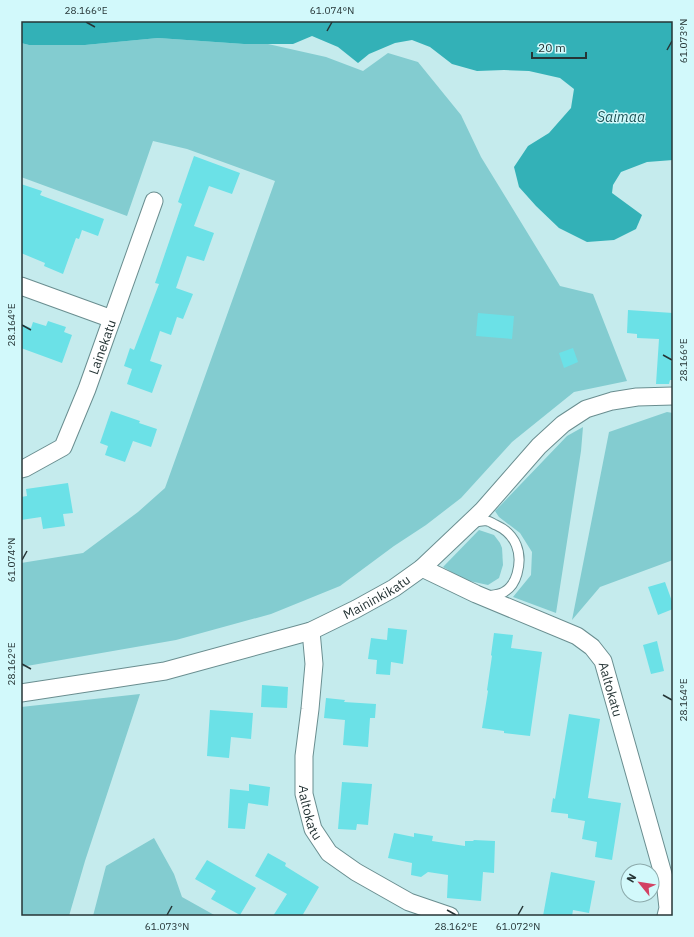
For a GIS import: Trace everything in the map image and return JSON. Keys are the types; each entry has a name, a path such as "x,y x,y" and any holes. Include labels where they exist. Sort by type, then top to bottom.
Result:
{"street":[{"name":"Lainekatu","path":"21,469 64,446 87,389 154,201"},
{"path":"21,286 112,319"},
{"name":"Maininkikatu","path":"21,693 165,671 311,631 394,588 422,568 482,511 539,446 563,424 586,409 612,401 637,397 673,396"},
{"name":"Aaltokatu","path":"422,568 476,594 577,636 592,647 603,661 666,880 668,908 666,916"},
{"name":"Aaltokatu","path":"311,631 314,664 304,756 304,794 313,829 329,853 356,872 409,902 450,916"}],"lane":[{"path":"470,523 487,521 500,527 509,534 515,543 519,555 519,566 514,581 506,591 495,595 486,596 476,594"}],"shaded area":[{"path":"158,38 244,44 268,44 326,57 363,71 388,53 418,62 461,115 481,157 560,286 593,294 627,381 574,392 512,442 461,498 426,525 394,546 340,586 271,614 176,640 21,667 21,563 83,553 138,512 165,488 275,181 187,149 153,141 127,216 21,177 21,43 29,45 85,45"},
{"path":"667,412 673,413 673,560 600,587 572,620 609,432"},
{"path":"583,427 581,451 556,613 513,597 531,575 532,552 520,533 499,517 495,511 567,436"},
{"path":"479,530 494,535 502,548 503,565 499,578 488,585 465,580 443,567"},
{"path":"140,694 85,861 69,916 21,916 21,707"},
{"path":"154,838 174,874 182,897 216,916 93,916 106,866"}],"water":[{"name":"Saimaa","path":"21,21 673,21 673,160 647,162 621,172 613,185 612,193 642,215 636,229 614,240 587,242 559,228 536,206 519,187 514,167 528,146 549,133 571,108 574,89 560,78 529,71 477,71 452,64 430,47 412,40 395,43 369,54 358,63 338,47 312,36 293,44 244,44 158,38 85,45 29,45 21,43"}],"building":[{"path":"194,156 240,173 232,194 209,186 194,226 214,233 204,261 187,256 176,288 193,294 183,319 177,317 171,335 160,331 150,361 162,365 152,393 127,384 132,369 124,366 130,348 134,350 159,284 155,283 182,204 178,202"},
{"path":"21,184 42,191 40,195 104,219 98,236 82,230 79,239 76,238 63,274 44,266 45,263 21,253"},
{"path":"628,310 673,313 671,362 673,362 673,380 670,380 669,384 656,384 659,339 637,338 637,334 627,333"},
{"path":"478,313 514,316 512,339 476,336"},
{"path":"48,321 66,327 64,332 72,335 62,363 21,348 21,324 31,328 33,322 46,326"},
{"path":"573,348 578,362 564,368 559,353"},
{"path":"111,411 140,421 139,423 157,429 151,447 133,441 125,462 105,455 108,446 100,443"},
{"path":"68,483 73,513 63,514 65,526 43,529 41,517 21,520 21,497 27,496 26,489"},
{"path":"665,582 673,604 673,609 658,615 648,587"},
{"path":"388,628 407,630 403,664 391,662 390,675 376,674 377,660 368,659 371,638 387,640"},
{"path":"494,633 513,635 511,648 542,652 530,736 504,733 504,731 482,728 488,691"},
{"path":"657,641 664,671 651,674 643,645"},
{"path":"262,685 288,687 287,708 261,707"},
{"path":"326,698 345,700 344,702 376,704 375,718 370,718 368,747 343,745 345,720 324,718"},
{"path":"210,710 253,713 251,739 231,737 229,758 207,756"},
{"path":"569,714 600,719 588,798 621,803 612,860 595,857 597,842 582,839 585,821 568,818 568,814 551,812 553,798 555,799"},
{"path":"342,782 372,784 368,825 357,824 356,830 338,829"},
{"path":"249,784 270,787 268,806 248,803 245,829 228,828 230,789 249,791"},
{"path":"394,833 414,837 414,833 433,836 432,841 465,846 465,841 495,841 494,873 483,872 481,901 447,898 448,875 428,872 421,877 411,875 412,863 388,858"},
{"path":"268,853 286,863 285,866 319,887 302,916 273,916 287,894 255,876"},
{"path":"207,860 256,888 240,915 211,899 216,891 195,879"},
{"path":"551,872 595,881 589,913 573,910 572,916 543,916"}]}
